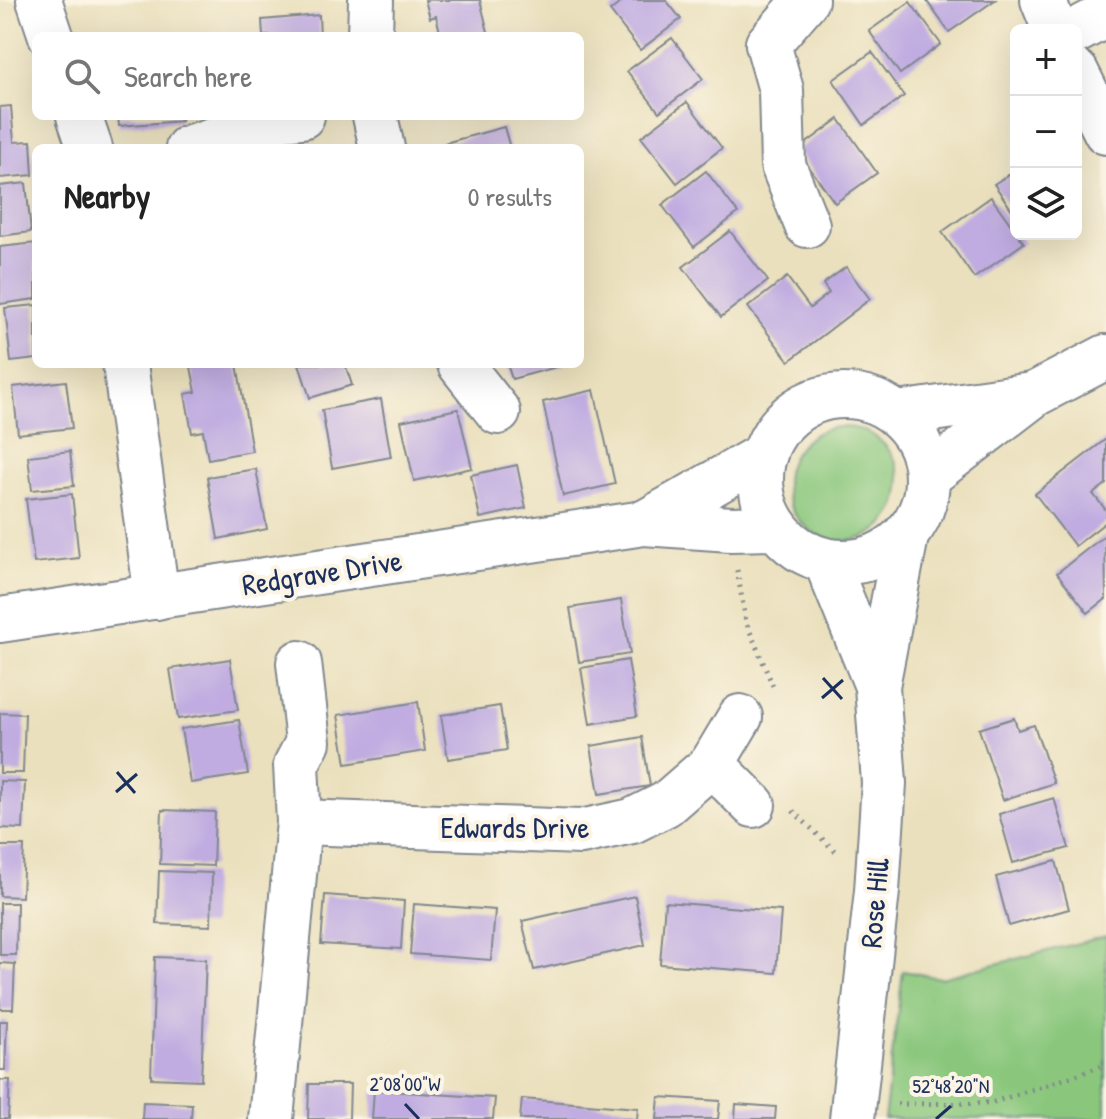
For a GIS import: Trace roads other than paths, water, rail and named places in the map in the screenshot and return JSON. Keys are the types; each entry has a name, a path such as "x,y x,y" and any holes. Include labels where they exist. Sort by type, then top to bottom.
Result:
{"street":[{"path":"39,0 50,32"},
{"path":"370,32 371,0"},
{"path":"806,0 768,44 781,90 783,165 807,225"},
{"path":"1043,0 1053,24"},
{"path":"1082,28 1106,15"},
{"path":"1082,84 1106,132"},
{"path":"80,120 89,144"},
{"path":"200,144 273,120"},
{"path":"376,120 381,144"},
{"path":"928,476 1035,394 1106,357"},
{"path":"126,368 157,597"},
{"path":"463,368 498,412"},
{"path":"898,414 1035,394"},
{"name":"Redgrave Drive","path":"0,620 644,523 731,529 776,528 764,505 761,479 765,454 777,429 796,411 821,399 848,395 874,401 898,414"},
{"path":"776,528 798,549 826,561 855,562 883,554 906,536 918,518 926,497 928,476 924,452 913,431 898,414"},
{"name":"Redgrave Drive","path":"644,523 765,454"},
{"name":"Rose Hill","path":"872,1112 877,891 884,783 877,686 906,536"},
{"name":"Rose Hill","path":"826,561 877,686"},
{"path":"271,1119 299,822 296,765 308,742 299,663"},
{"name":"Edwards Drive","path":"299,822 581,832 632,821 666,804 712,764 756,708"},
{"path":"712,764 753,805"}]}
